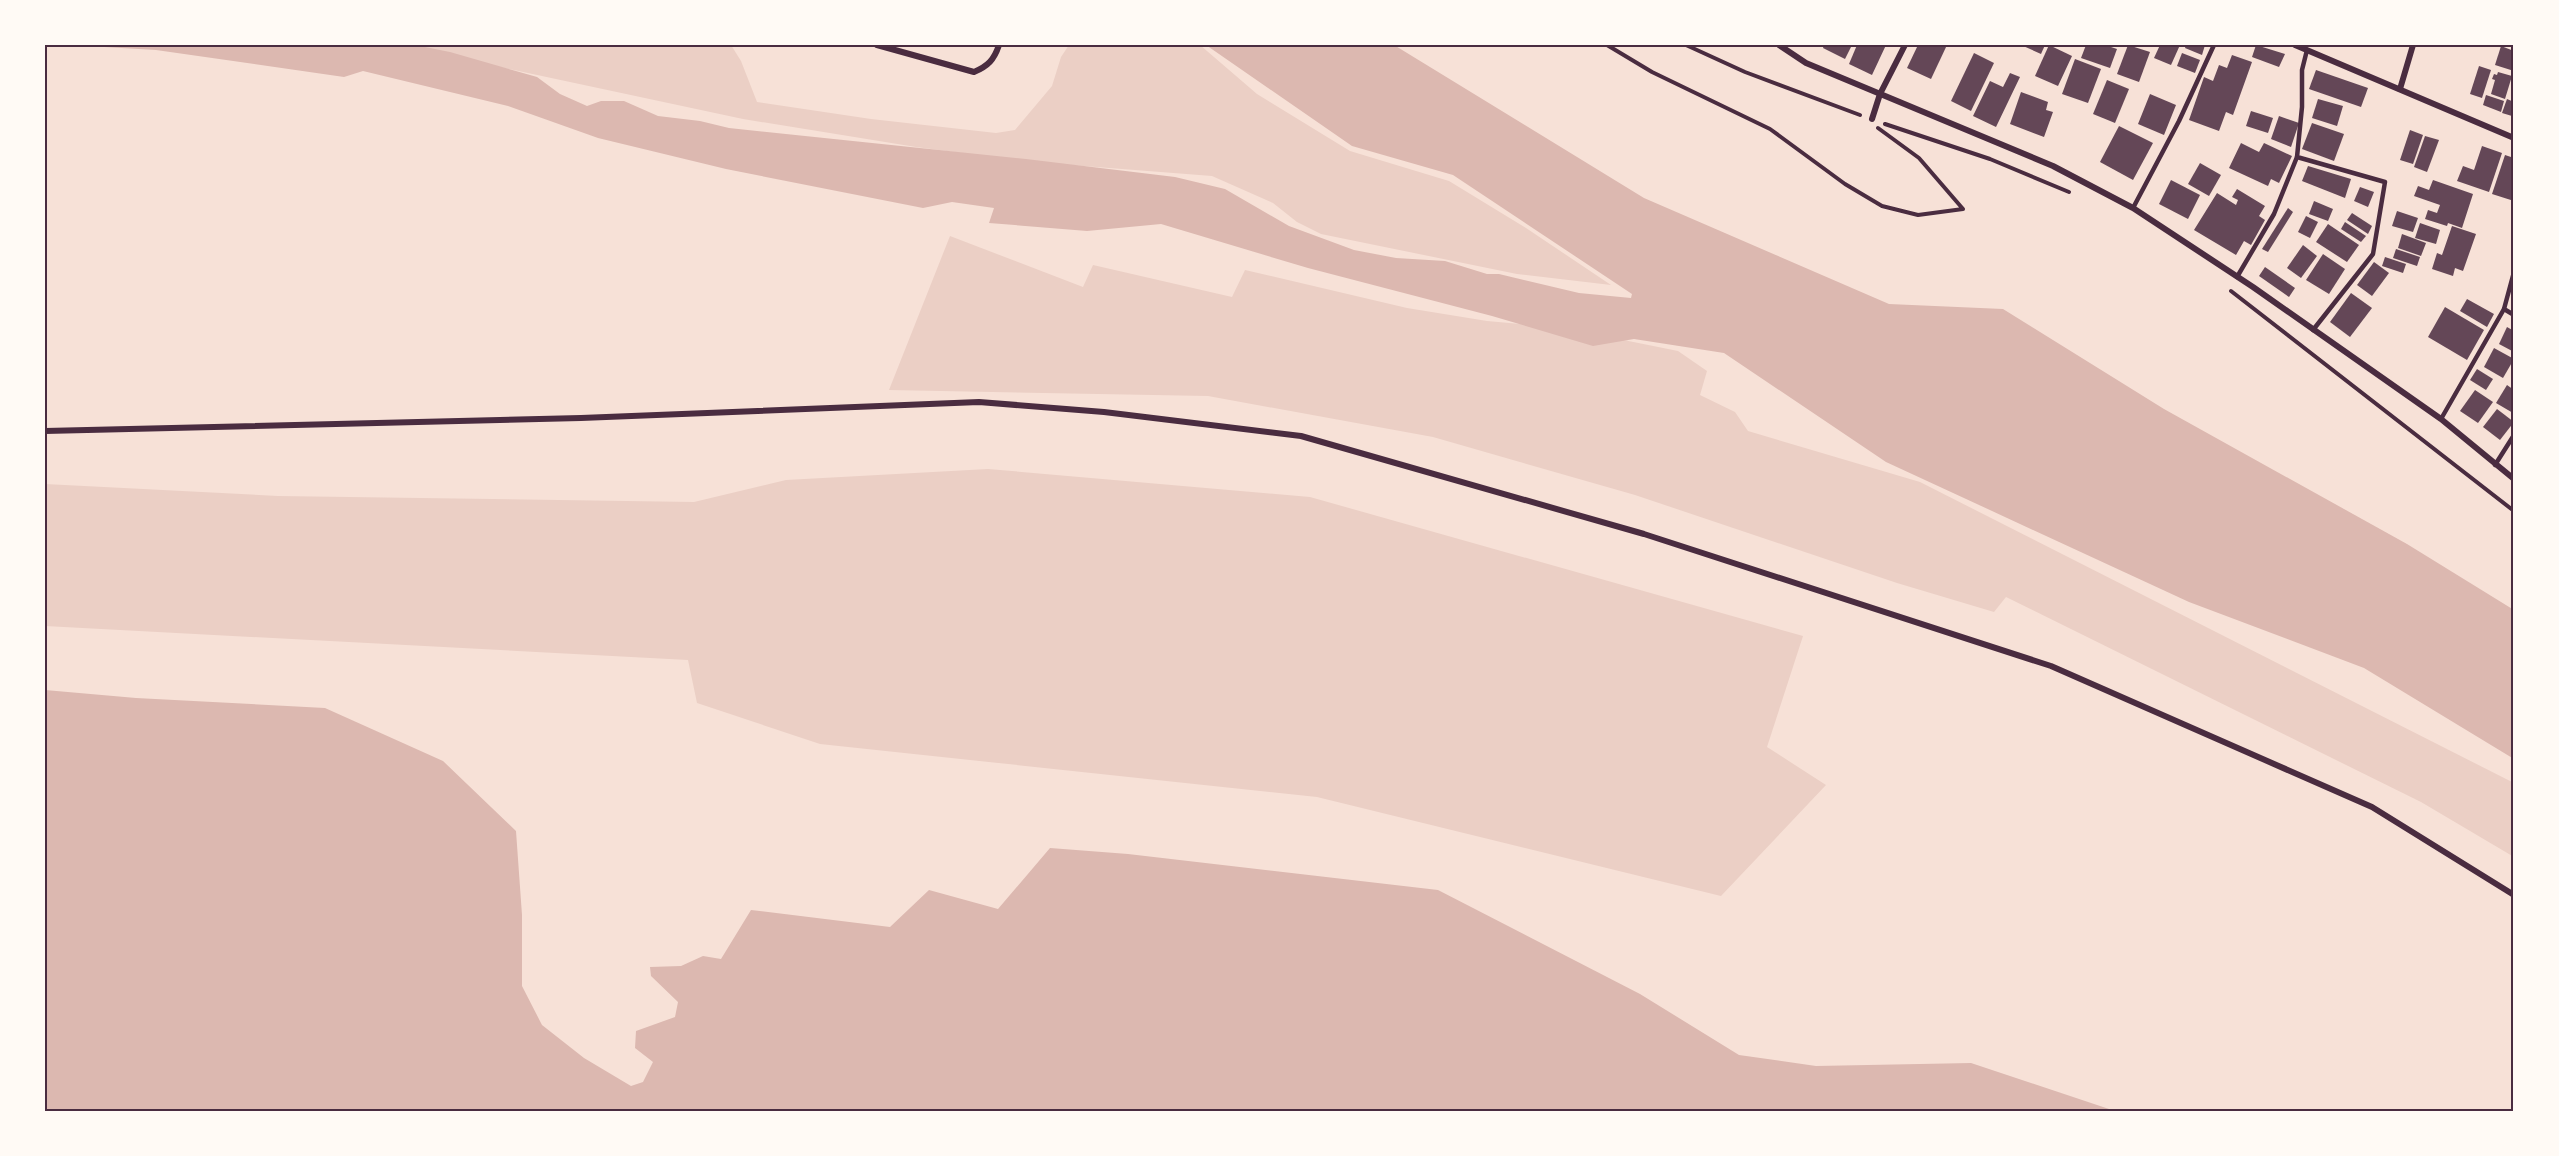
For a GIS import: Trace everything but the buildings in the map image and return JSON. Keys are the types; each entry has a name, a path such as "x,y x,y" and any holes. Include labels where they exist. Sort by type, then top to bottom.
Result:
{"street":[{"path":"877,45 974,72 988,66 999,45"},
{"path":"1779,45 1806,63 2053,166 2133,208 2237,277 2441,419 2514,479"},
{"path":"1872,119 1880,94 1905,45"},
{"path":"2295,45 2514,138"},
{"path":"2400,89 2413,45"},
{"path":"45,431 581,418 979,402 1104,412 1301,436 1644,534 2051,666 2372,807 2514,895"}],"lane":[{"path":"2133,208 2179,121 2214,45"},
{"path":"2237,277 2274,214 2297,157 2302,107 2302,70 2307,50"},
{"path":"2297,157 2385,182 2373,254 2313,330"},
{"path":"2441,419 2504,309 2514,272"},
{"path":"2504,309 2514,315"},
{"path":"2495,465 2514,435"}],"path":[{"path":"1607,45 1652,72 1770,129 1845,184 1882,206 1918,215 1963,208 1919,158 1879,130 1872,119"},
{"path":"1686,45 1745,72 1990,159 2075,194"},
{"path":"2222,284 2514,511"}],"shaded area":[{"path":"70,45 415,45 450,52 537,77 560,94 587,106 601,101 624,101 658,116 700,121 729,128 1175,177 1225,189 1289,226 1354,250 1396,258 1445,261 1487,274 1499,274 1579,293 1631,298 1632,294 1453,175 1352,146 1206,45 1394,45 1644,198 1889,304 2003,309 2164,409 2407,544 2514,610 2514,759 2364,668 2189,602 1886,462 1724,353 1634,339 1593,346 1492,316 1308,268 1161,224 1087,231 989,223 994,208 952,202 923,208 726,169 598,138 508,106 363,71 344,77 156,50"},
{"path":"397,45 731,45 741,61 757,102 871,119 996,133 1015,130 1052,86 1061,57 1069,45 1200,45 1257,94 1350,151 1449,181 1526,228 1611,285 1517,274 1321,234 1297,222 1273,203 1212,176 1032,162 916,147 743,119"},
{"path":"950,236 1083,287 1093,265 1232,297 1245,270 1407,308 1487,321 1564,328 1678,351 1707,371 1700,395 1735,412 1748,431 1920,482 2514,783 2514,857 2421,802 2006,597 1994,612 1897,583 1635,495 1433,437 1208,396 889,390"},
{"path":"988,469 1310,497 1803,636 1767,747 1826,785 1721,896 1317,797 820,744 697,703 688,660 45,626 45,484 278,496 694,502 786,480"},
{"path":"45,690 136,698 325,708 443,761 516,831 522,915 522,986 542,1025 584,1058 631,1086 643,1082 653,1062 635,1048 636,1031 675,1017 678,1002 651,976 650,967 681,966 703,956 721,959 751,910 890,927 929,890 998,909 1050,848 1128,854 1438,890 1640,994 1739,1055 1816,1066 1971,1063 2115,1111 45,1111"}]}
